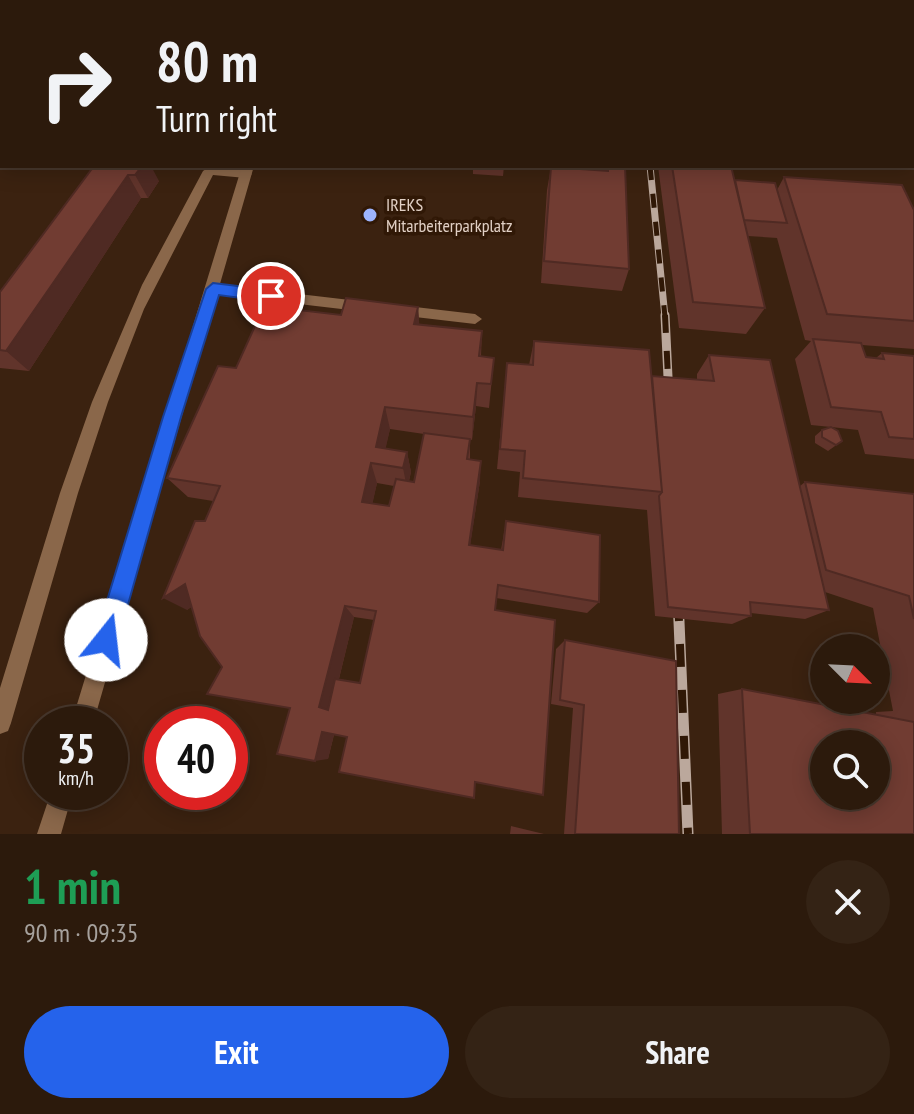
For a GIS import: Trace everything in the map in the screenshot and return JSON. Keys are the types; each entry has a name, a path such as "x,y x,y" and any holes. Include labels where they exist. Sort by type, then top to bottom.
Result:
{"street":[{"path":"0,723 117,357 145,294 209,171 247,170 87,706"},
{"path":"213,289 475,319"},
{"path":"49,834 56,810"}],"building":[{"path":"93,168 140,168 135,175 128,175 6,351 0,350 0,292"},
{"path":"551,168 608,171 608,168 625,168 629,269 544,261"},
{"path":"672,168 731,168 765,308 693,302"},
{"path":"784,177 902,185 914,210 914,321 827,314"},
{"path":"735,180 775,183 787,223 744,220"},
{"path":"346,298 418,307 414,324 482,331 479,356 494,358 491,384 477,383 473,417 385,407 376,447 407,452 403,468 371,463 362,502 389,506 396,479 414,482 424,433 470,439 467,459 481,461 469,545 503,550 506,521 600,535 599,602 498,585 495,610 555,620 543,795 475,782 474,798 339,772 347,737 322,732 315,761 277,754 290,708 207,694 222,667 200,636 185,584 163,598 195,521 205,521 220,486 167,478 218,366 236,368 264,306 341,315","holes":["345,606 376,611 360,683 335,679 328,710 319,707"]},
{"path":"813,339 861,343 866,357 884,359 882,353 914,356 914,439 889,437 881,412 831,407"},
{"path":"534,341 649,350 662,492 523,478 525,451 500,449 507,363 533,365"},
{"path":"709,355 770,360 829,610 750,602 751,616 668,607 652,376 714,381"},
{"path":"831,427 838,431 842,441 836,445 822,437 822,430"},
{"path":"805,482 914,494 914,619 909,596 826,570"},
{"path":"565,640 676,661 679,834 575,834 584,705 560,700"},
{"path":"742,689 810,702 810,714 872,714 914,722 914,834 750,834"}],"railway":[{"path":"650,168 665,317"},
{"path":"665,315 669,398"},
{"path":"678,598 688,834"}],"place":[{"name":"IREKS Mitarbeiterparkplatz","path":"370,215"}],"route":[{"path":"106,640 213,289 271,296"}]}
